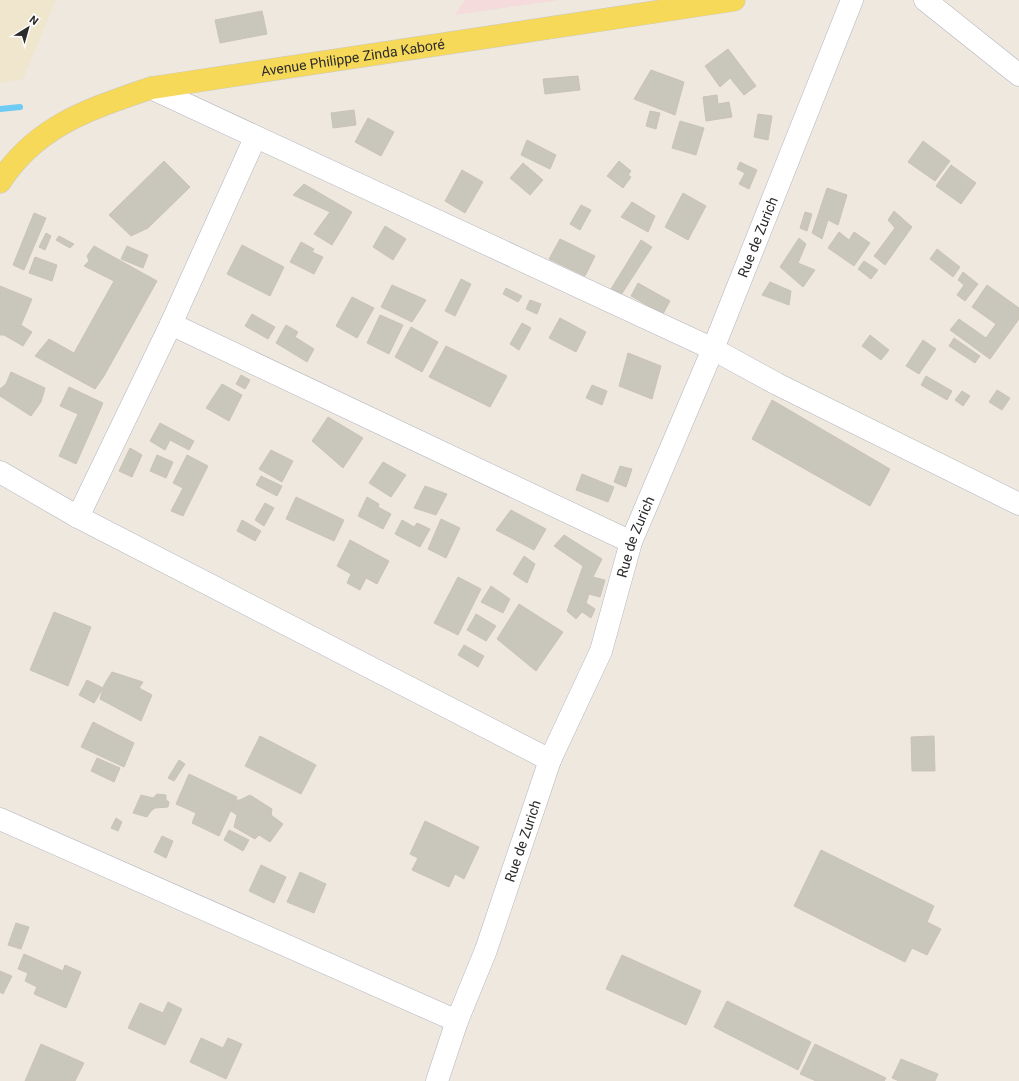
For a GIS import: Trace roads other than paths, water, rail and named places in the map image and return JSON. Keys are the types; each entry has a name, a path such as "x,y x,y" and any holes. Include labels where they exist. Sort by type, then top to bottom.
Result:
{"main road":[{"name":"Avenue Philippe Zinda Kaboré","path":"3,170 42,137 70,119 98,106 151,88 734,0"}],"street":[{"name":"Rue de Zurich","path":"437,1081 457,1021 486,950 550,760 601,651 632,542 712,349 852,0"},
{"path":"925,0 1019,75"},
{"path":"151,88 712,349 784,387 1019,504"},
{"path":"78,517 171,324 256,138"},
{"path":"171,324 632,542"},
{"path":"0,472 78,517 550,760"},
{"path":"0,819 457,1021"}],"waterway":[{"path":"0,109 20,107"}]}
